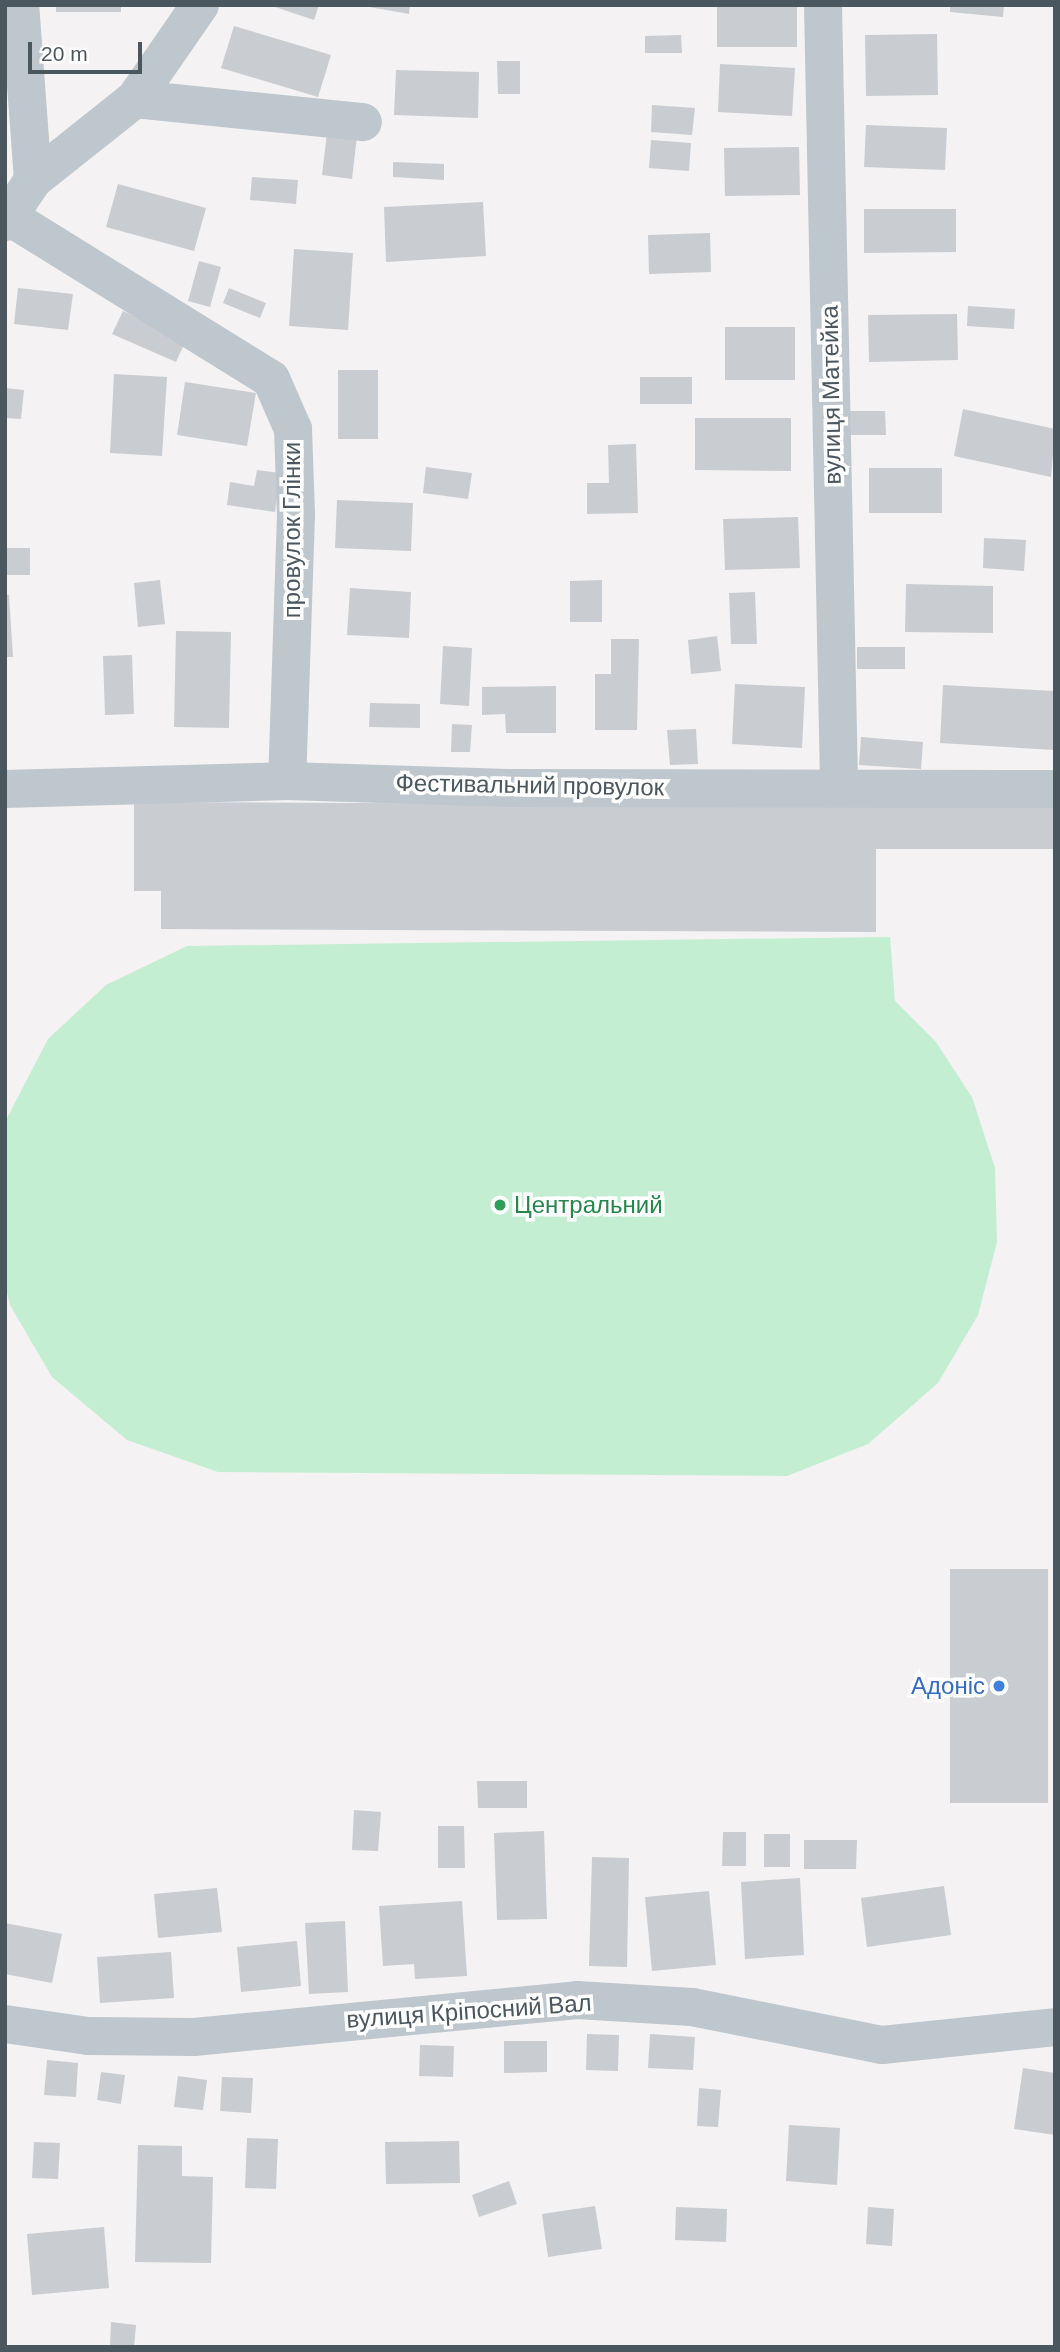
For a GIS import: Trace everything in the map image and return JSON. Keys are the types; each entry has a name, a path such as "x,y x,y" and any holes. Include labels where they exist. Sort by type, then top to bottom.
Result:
{"street":[{"path":"20,5 33,180"},
{"path":"8,220 33,180 135,99 200,5"},
{"name":"вулиця Матейка","path":"823,5 839,785"},
{"path":"135,99 363,122"},
{"name":"провулок Глінки","path":"8,220 271,379 293,429 296,502 287,781"},
{"name":"Фестивальний провулок","path":"5,789 287,781 508,788 839,785 1055,789"},
{"name":"вулиця Кріпосний Вал","path":"5,2024 88,2036 194,2037 577,2000 692,2007 882,2045 1055,2027"}],"green space":[{"name":"Центральний","path":"890,937 895,1001 936,1042 972,1097 995,1168 997,1242 978,1315 938,1383 868,1444 787,1476 218,1472 127,1440 52,1377 10,1305 5,1284 5,1122 48,1039 106,985 187,946"}],"building":[{"path":"56,5 121,5 121,12 56,12"},
{"path":"269,5 319,5 314,20"},
{"path":"358,5 410,5 409,14"},
{"path":"717,5 797,5 797,47 717,47"},
{"path":"950,5 1004,5 1003,17 950,12"},
{"path":"234,26 331,55 318,97 221,68"},
{"path":"937,34 938,95 866,96 865,35"},
{"path":"681,35 682,53 645,53 645,36"},
{"path":"497,61 520,61 520,94 498,94"},
{"path":"720,64 795,68 792,116 718,112"},
{"path":"396,70 479,72 478,118 394,115"},
{"path":"652,105 695,108 692,135 651,132"},
{"path":"866,125 947,128 945,170 864,167"},
{"path":"327,133 357,136 352,179 322,175"},
{"path":"651,140 691,143 689,171 649,168"},
{"path":"799,147 800,195 725,196 724,148"},
{"path":"393,162 444,164 444,180 393,177"},
{"path":"252,177 298,180 296,204 250,200"},
{"path":"118,184 206,208 194,251 106,227"},
{"path":"483,202 486,256 386,262 384,207"},
{"path":"864,209 956,209 956,252 864,253"},
{"path":"710,233 711,272 649,274 648,235"},
{"path":"294,249 353,253 348,330 289,326"},
{"path":"199,261 221,267 210,307 188,301"},
{"path":"18,288 73,294 68,330 14,324"},
{"path":"229,288 266,303 260,318 223,303"},
{"path":"968,306 1015,309 1014,329 967,326"},
{"path":"123,311 186,340 176,362 112,334"},
{"path":"957,314 958,360 869,362 868,315"},
{"path":"725,327 795,327 795,380 725,380"},
{"path":"338,370 378,370 378,439 338,439"},
{"path":"114,374 167,377 162,456 110,453"},
{"path":"640,377 692,377 692,404 640,404"},
{"path":"185,382 256,393 247,446 177,435"},
{"path":"5,388 24,390 21,419 5,418"},
{"path":"963,409 1055,429 1051,477 954,456"},
{"path":"849,411 885,411 886,435 850,435"},
{"path":"695,418 791,418 791,471 695,470"},
{"path":"636,444 638,513 587,514 587,483 609,483 608,445"},
{"path":"426,467 472,473 468,499 423,493"},
{"path":"869,468 942,468 942,513 869,513"},
{"path":"257,470 280,473 275,512 227,505 230,482 254,486"},
{"path":"337,500 413,503 411,551 335,548"},
{"path":"798,517 800,568 725,570 723,519"},
{"path":"984,538 1026,540 1024,571 983,568"},
{"path":"5,548 30,548 30,575 5,575"},
{"path":"160,580 165,624 138,627 134,583"},
{"path":"602,580 602,622 570,622 570,581"},
{"path":"906,584 993,586 993,633 905,632"},
{"path":"350,588 411,592 409,638 347,635"},
{"path":"755,592 757,644 731,644 729,593"},
{"path":"5,595 9,595 13,657 5,657"},
{"path":"176,631 231,632 229,728 174,727"},
{"path":"717,636 721,671 691,674 688,640"},
{"path":"611,639 639,639 637,730 595,730 595,674 611,674"},
{"path":"443,646 472,648 469,706 440,704"},
{"path":"857,647 905,647 905,669 857,669"},
{"path":"132,655 134,714 105,715 103,656"},
{"path":"735,684 805,687 802,748 732,744"},
{"path":"943,685 1055,691 1055,750 940,743"},
{"path":"556,686 556,733 506,733 505,714 482,715 482,687"},
{"path":"370,703 420,704 420,728 369,727"},
{"path":"452,724 472,725 470,752 451,752"},
{"path":"696,729 698,764 670,765 667,730"},
{"path":"861,737 923,742 921,769 859,765"},
{"path":"134,802 1055,806 1055,849 876,849 876,932 161,929 161,891 134,891"},
{"name":"Адоніс","path":"950,1569 1048,1569 1048,1803 950,1803"},
{"path":"477,1781 527,1781 527,1808 478,1808"},
{"path":"354,1810 381,1812 378,1851 352,1850"},
{"path":"438,1826 464,1826 465,1868 438,1868"},
{"path":"544,1831 547,1919 497,1920 494,1833"},
{"path":"723,1832 746,1832 746,1866 722,1866"},
{"path":"764,1834 790,1834 790,1867 764,1867"},
{"path":"804,1840 857,1840 856,1869 804,1869"},
{"path":"592,1857 629,1858 627,1967 589,1966"},
{"path":"800,1878 804,1955 745,1959 741,1882"},
{"path":"944,1886 951,1935 867,1947 861,1898"},
{"path":"217,1888 222,1932 158,1938 154,1894"},
{"path":"709,1891 716,1965 652,1971 645,1897"},
{"path":"462,1901 467,1976 415,1979 414,1964 383,1966 379,1906"},
{"path":"345,1921 348,1992 309,1994 305,1923"},
{"path":"5,1923 62,1934 52,1983 5,1974"},
{"path":"297,1941 301,1986 241,1992 237,1947"},
{"path":"171,1952 174,1998 100,2003 97,1957"},
{"path":"587,2034 619,2035 618,2071 586,2070"},
{"path":"650,2034 695,2037 693,2070 648,2068"},
{"path":"504,2041 547,2041 547,2072 504,2073"},
{"path":"420,2045 454,2046 453,2077 419,2076"},
{"path":"47,2060 78,2063 76,2097 44,2095"},
{"path":"1023,2068 1055,2073 1055,2135 1014,2129"},
{"path":"101,2072 125,2075 121,2104 97,2100"},
{"path":"178,2076 207,2080 203,2110 174,2107"},
{"path":"222,2077 253,2078 251,2113 220,2111"},
{"path":"699,2088 721,2090 718,2127 697,2126"},
{"path":"789,2125 840,2128 837,2185 786,2181"},
{"path":"247,2138 278,2139 276,2189 245,2188"},
{"path":"459,2141 460,2183 386,2184 385,2142"},
{"path":"34,2142 60,2143 58,2179 32,2178"},
{"path":"138,2145 182,2146 182,2176 213,2177 211,2263 135,2262"},
{"path":"509,2181 517,2204 479,2217 472,2195"},
{"path":"595,2206 602,2249 548,2257 542,2214"},
{"path":"676,2207 727,2209 726,2242 675,2240"},
{"path":"868,2207 894,2209 892,2246 866,2244"},
{"path":"104,2227 109,2288 32,2295 27,2234"},
{"path":"111,2322 136,2325 134,2347 110,2347"}],"place":[{"name":"Центральний","path":"500,1205"},
{"name":"Адоніс","path":"999,1686"}]}
